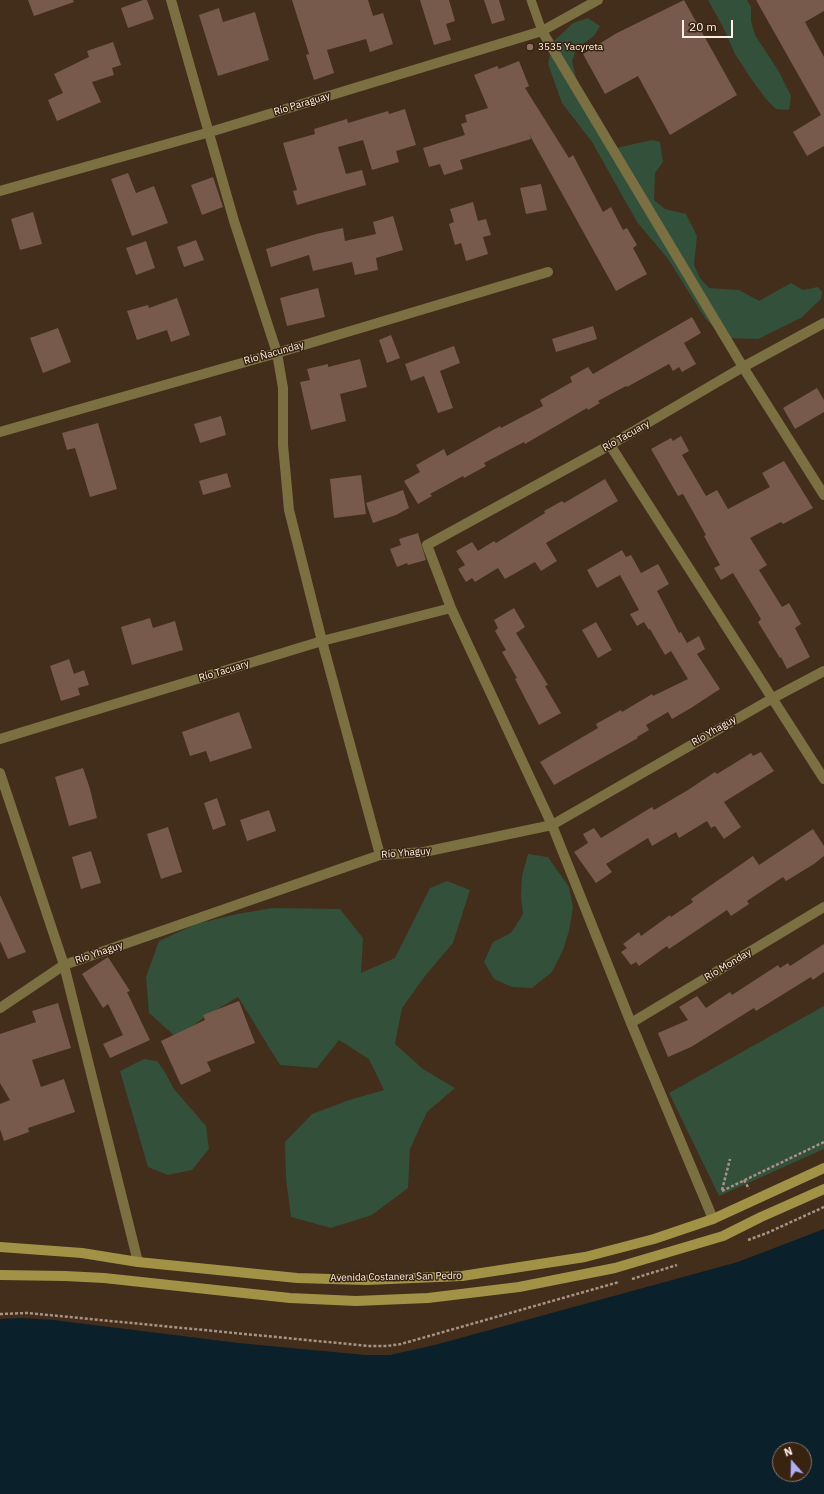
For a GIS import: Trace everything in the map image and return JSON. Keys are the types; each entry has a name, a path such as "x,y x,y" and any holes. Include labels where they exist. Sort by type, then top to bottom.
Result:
{"main road":[{"name":"Avenida Costanera San Pedro","path":"0,1247 82,1253 138,1262 297,1278 366,1280 462,1276 585,1257 654,1239 713,1219 824,1168"},
{"name":"Avenida Costanera San Pedro","path":"0,1275 104,1278 290,1298 356,1301 428,1298 519,1287 615,1268 723,1236 824,1189"}],"street":[{"path":"171,0 210,132 234,221 277,353 283,388 283,445 290,510 322,641 380,854"},
{"name":"Río Paraguay","path":"0,191 210,132 542,30 598,0"},
{"path":"542,30 743,367 824,495"},
{"name":"Río Ñacunday","path":"0,432 277,353 548,272"},
{"name":"Río Tacuary","path":"0,740 322,641 450,608 427,545 610,445 743,367 824,323"},
{"path":"610,445 824,779"},
{"path":"450,608 552,825 631,1023 713,1219"},
{"name":"Río Yhaguy","path":"0,1008 64,965 380,854 424,852 552,825 773,698 824,671"},
{"path":"0,773 64,965 138,1262"},
{"name":"Río Monday","path":"631,1023 824,907"}],"lane":[{"path":"531,0 542,30"}],"path":[{"path":"730,1158 722,1191 824,1142"}],"green space":[{"path":"708,0 747,0 751,7 751,21 755,35 778,70 791,96 789,110 776,109 766,99 735,54 723,27"},
{"path":"588,18 600,26 594,36 577,48 572,61 582,102 616,148 652,140 660,142 663,162 655,173 654,200 665,209 686,214 697,236 694,265 700,278 709,288 739,290 759,301 791,283 803,290 818,287 822,292 821,299 801,318 758,339 724,338 705,318 668,259 637,222 592,142 562,103 548,64 552,43 573,23"},
{"path":"528,854 548,857 569,887 573,907 569,931 563,950 552,972 532,988 512,987 494,979 484,962 493,942 511,933 523,914 521,896 522,876"},
{"path":"447,881 470,890 453,943 425,976 402,1008 395,1044 423,1069 455,1088 427,1112 410,1149 408,1188 372,1215 331,1228 291,1217 286,1179 285,1142 312,1114 349,1100 384,1090 369,1059 339,1040 317,1068 280,1065 238,997 206,1016 177,1038 149,1013 146,977 159,941 196,924 237,914 273,908 340,909 363,938 361,973 395,958 430,888"},
{"path":"824,1006 824,1149 719,1196 669,1093"},
{"path":"144,1059 157,1061 174,1089 206,1126 209,1149 192,1170 168,1175 148,1167 120,1071"}],"water":[{"path":"824,1229 824,1494 0,1494 0,1319 21,1318 53,1320 238,1343 365,1355 390,1355 435,1345 738,1262"}],"building":[{"path":"28,0 73,0 74,2 34,16"},
{"path":"147,0 154,19 128,28 121,8"},
{"path":"292,0 368,0 373,16 383,13 393,44 370,52 366,39 327,50 334,73 314,80 306,55 309,54"},
{"path":"420,0 449,0 455,21 446,24 451,40 434,45"},
{"path":"484,0 499,0 505,20 492,24"},
{"path":"684,0 737,95 670,135 638,76 605,94 583,54 615,34"},
{"path":"756,0 824,0 824,11 805,22 824,57 824,146 807,156 793,132 821,115"},
{"path":"219,8 223,22 255,12 269,60 218,76 199,15"},
{"path":"113,42 121,65 112,68 114,75 92,82 101,102 57,121 48,100 63,93 54,74 89,57 87,51"},
{"path":"519,61 529,86 525,88 569,158 573,155 603,212 611,207 623,230 627,228 637,245 633,248 647,274 616,291 529,134 531,139 460,160 463,169 444,175 440,164 429,167 423,148 465,135 461,124 467,122 465,115 488,108 474,75 497,66 499,69"},
{"path":"405,109 416,145 396,151 399,162 372,170 363,140 338,147 346,174 362,170 366,185 297,205 293,191 297,190 283,143 315,134 314,129 347,119 348,123 388,111 389,114"},
{"path":"128,173 136,193 154,186 168,223 132,236 111,179"},
{"path":"213,177 223,207 202,215 191,185"},
{"path":"541,184 547,210 526,214 520,188"},
{"path":"473,202 478,221 486,219 491,235 483,237 488,254 466,261 461,243 455,245 449,224 454,222 450,209"},
{"path":"33,212 42,244 20,250 11,219"},
{"path":"393,216 403,250 376,258 378,270 355,275 352,262 313,271 309,255 271,267 266,249 316,234 343,228 345,241 376,234 373,222"},
{"path":"196,240 204,260 184,267 177,247"},
{"path":"146,241 155,268 136,275 126,248"},
{"path":"318,288 325,317 287,326 280,298"},
{"path":"177,298 190,335 171,342 167,330 137,340 127,311 148,305 149,308"},
{"path":"692,317 701,333 684,343 696,364 682,372 679,367 673,371 669,364 598,401 600,403 588,410 587,408 525,444 524,442 484,463 486,466 464,478 463,476 430,494 432,496 418,504 404,481 420,472 416,465 444,449 447,456 500,426 501,428 543,406 540,400 572,382 570,377 588,367 593,374"},
{"path":"593,326 597,339 556,352 552,339"},
{"path":"58,328 71,362 43,373 30,338"},
{"path":"391,335 400,358 387,363 379,340"},
{"path":"454,346 460,363 440,371 453,408 438,413 424,376 411,381 405,364"},
{"path":"360,359 367,387 340,394 346,421 311,430 300,382 310,380 307,369 328,364 328,367"},
{"path":"817,388 824,400 824,412 795,429 783,408"},
{"path":"221,416 226,435 200,443 194,424"},
{"path":"98,423 117,489 90,497 75,448 67,450 62,433"},
{"path":"681,436 689,451 682,455 706,496 717,490 728,509 770,487 762,473 784,461 813,508 783,524 781,522 750,538 767,565 759,570 782,607 789,603 801,624 795,628 810,657 787,669 758,622 761,619 733,573 721,580 714,568 720,565 704,536 706,535 683,494 678,496 651,449 671,438 673,441"},
{"path":"227,473 231,487 203,495 199,481"},
{"path":"361,475 366,514 334,518 330,479"},
{"path":"605,479 618,501 546,543 557,561 541,571 535,562 505,579 498,568 475,582 472,578 466,582 458,569 465,565 456,551 472,542 478,551 494,541 496,543 545,513 544,511 562,501 564,503"},
{"path":"403,490 409,508 396,515 373,523 366,503"},
{"path":"418,533 426,560 408,565 407,563 397,567 390,549 401,545 399,539"},
{"path":"622,550 626,557 631,555 641,573 658,564 669,584 657,591 679,633 681,632 687,643 699,636 705,649 697,654 720,689 672,719 668,712 646,725 649,730 637,737 638,738 554,785 540,762 598,728 596,724 621,710 622,712 652,694 653,696 688,679 671,651 665,655 650,629 649,630 644,622 637,626 630,614 639,610 620,575 597,588 587,570"},
{"path":"514,608 525,627 516,633 548,685 545,686 561,713 539,725 515,679 517,678 502,652 506,650 495,631 498,628 494,620"},
{"path":"150,618 153,628 175,621 183,650 132,665 121,627"},
{"path":"596,622 612,650 598,658 582,630"},
{"path":"69,659 74,674 84,670 89,685 78,688 80,695 61,701 50,666"},
{"path":"239,712 252,748 210,762 206,751 190,756 182,732"},
{"path":"761,752 774,771 724,802 741,827 724,839 715,826 711,828 707,821 679,838 676,832 652,846 648,838 606,864 612,872 596,883 574,852 588,843 583,834 594,828 601,838 652,807 654,810 715,772 717,774 751,753 753,756"},
{"path":"83,768 97,818 69,826 55,777"},
{"path":"217,798 226,825 213,830 204,803"},
{"path":"269,810 276,831 247,841 240,820"},
{"path":"168,827 182,872 161,879 147,834"},
{"path":"813,829 824,846 824,856 814,864 786,881 783,877 747,901 749,904 731,916 727,910 669,949 667,946 639,966 636,962 631,965 621,952 627,948 623,944 639,932 641,936 670,915 671,917 693,902 691,899 753,856 759,865"},
{"path":"91,851 101,883 81,889 72,857"},
{"path":"0,895 26,952 8,959 0,941"},
{"path":"824,944 824,972 813,980 811,977 756,1011 754,1008 691,1047 668,1057 658,1033 688,1020 679,1007 697,996 706,1008 730,992 732,995 778,965 780,968 788,963 790,966"},
{"path":"108,957 130,991 127,992 150,1040 110,1058 103,1044 123,1035 108,1004 103,1008 82,974"},
{"path":"239,1001 255,1043 207,1062 211,1071 181,1085 161,1041 205,1020 203,1015"},
{"path":"58,1003 71,1048 32,1060 41,1087 64,1079 75,1112 28,1128 29,1132 4,1141 0,1129 0,1104 10,1100 0,1083 0,1034 36,1022 32,1011"}],"place":[{"name":"3535 Yacyreta","path":"530,47"}]}
